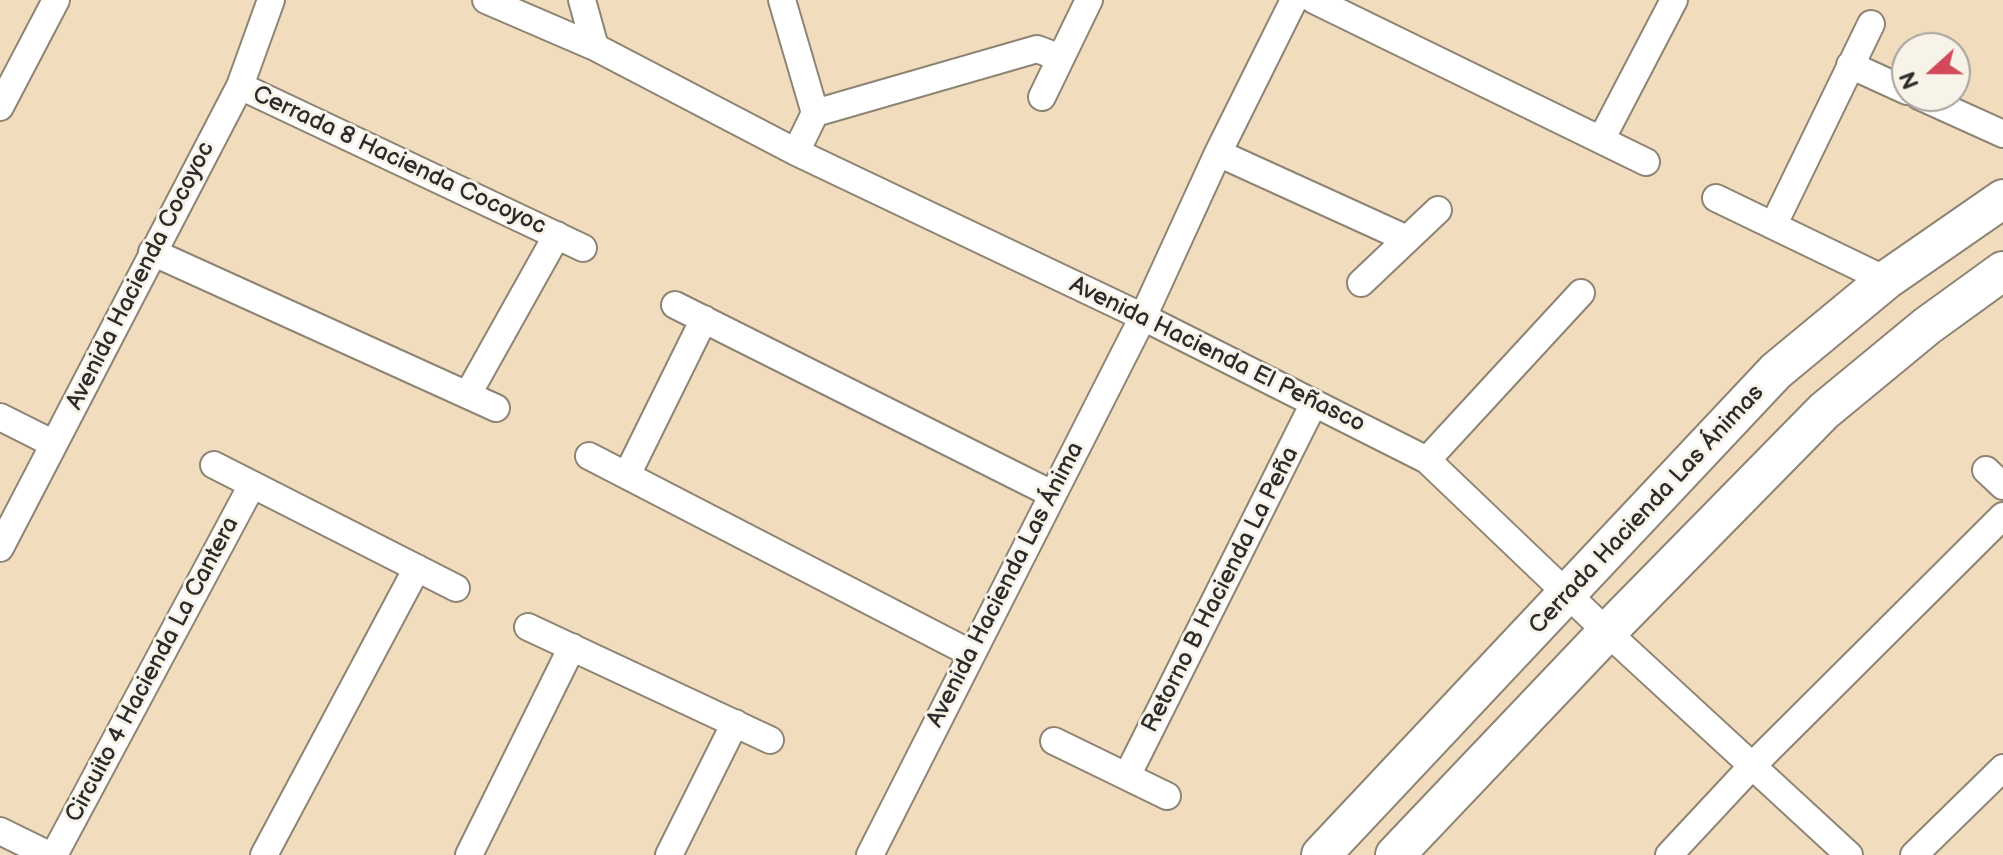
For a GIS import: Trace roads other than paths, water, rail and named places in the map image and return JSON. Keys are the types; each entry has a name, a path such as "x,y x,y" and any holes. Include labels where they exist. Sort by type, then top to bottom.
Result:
{"street":[{"path":"0,107 56,0"},
{"name":"Avenida Hacienda Cocoyoc","path":"0,548 240,86 271,0"},
{"name":"Avenida Hacienda El Peñasco","path":"486,0 595,47 796,152 1143,317 1427,460 1567,595 1849,855"},
{"path":"582,0 595,47"},
{"path":"782,0 815,113 796,152"},
{"path":"1042,97 1089,0"},
{"name":"Avenida Hacienda Las Ánima","path":"870,855 1143,317 1218,153 1294,0"},
{"path":"1314,0 1646,162"},
{"path":"1601,140 1674,0"},
{"path":"1774,224 1871,24"},
{"path":"815,113 1037,49 1061,58"},
{"path":"1850,65 1891,84"},
{"name":"Cerrada 8 Hacienda Cocoyoc","path":"240,86 583,248"},
{"path":"1954,112 2003,134"},
{"path":"1218,153 1407,239"},
{"path":"1716,198 1886,280"},
{"name":"Cerrada Hacienda Las Ánimas","path":"1321,855 1776,371 1886,280 2003,199"},
{"path":"1361,283 1438,210"},
{"name":"Cerrada 8 Hacienda Cocoyoc","path":"468,394 557,235"},
{"path":"152,252 496,408"},
{"path":"1395,855 1607,632 1824,411 1927,326 2003,271"},
{"path":"1427,460 1581,293"},
{"path":"675,305 1052,494"},
{"path":"627,475 704,319"},
{"name":"Retorno B Hacienda La Peña","path":"1127,776 1314,403"},
{"path":"0,417 54,444"},
{"path":"589,456 970,653"},
{"path":"214,465 456,588"},
{"name":"Circuito 4 Hacienda La Cantera","path":"52,855 252,485"},
{"path":"1669,855 1752,766 2003,516"},
{"path":"264,855 417,568"},
{"path":"528,627 770,740"},
{"path":"469,855 572,647"},
{"path":"669,855 735,723"},
{"path":"1054,741 1167,796"},
{"path":"1914,855 2003,768"},
{"path":"0,831 52,855"}]}
